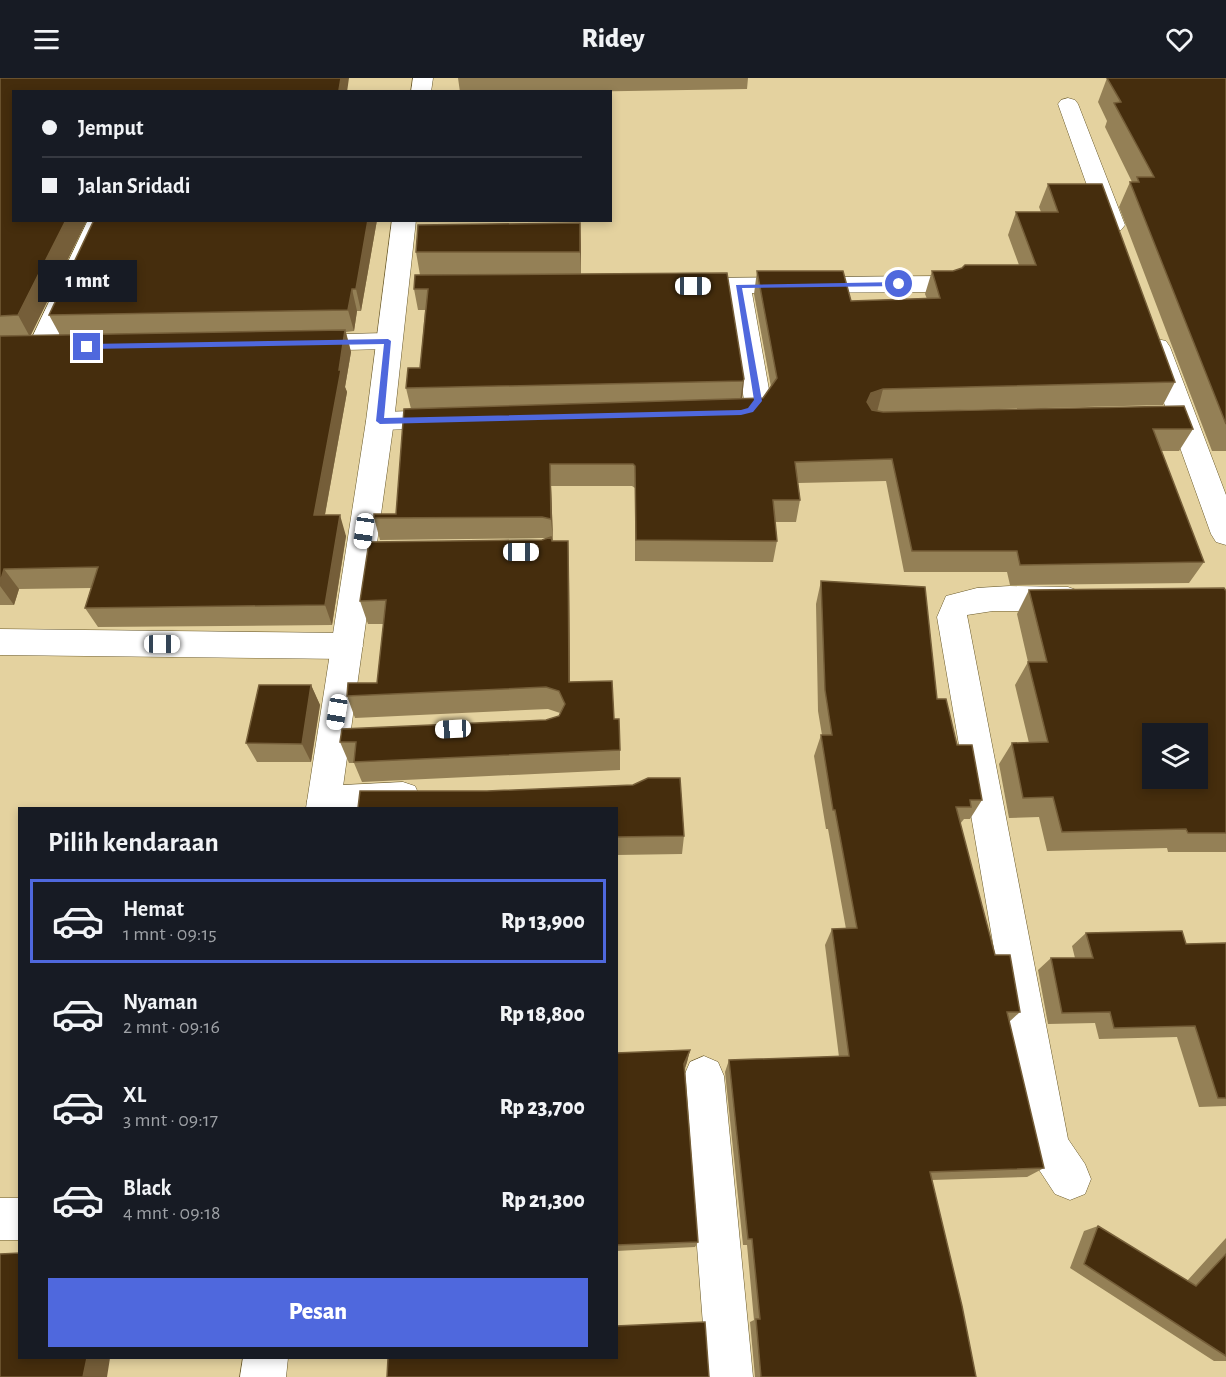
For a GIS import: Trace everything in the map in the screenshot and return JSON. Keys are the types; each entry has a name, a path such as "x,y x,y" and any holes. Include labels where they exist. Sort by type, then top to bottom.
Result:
{"street":[{"path":"1068,104 1121,249"},
{"path":"42,348 99,222"},
{"path":"404,222 407,286 388,341 380,421 372,553 347,646 323,805 430,796"},
{"path":"667,286 945,284"},
{"path":"694,414 741,413 750,411 758,401 738,286"},
{"path":"1150,327 1171,416 1196,453 1226,534"},
{"path":"280,343 388,341"},
{"path":"380,421 473,419"},
{"path":"1196,453 1226,453"},
{"path":"1070,1179 1049,1147 952,611 956,606 972,600 1099,598"},
{"path":"0,642 347,646"},
{"path":"333,735 369,733"},
{"path":"704,1077 730,1377"},
{"path":"0,1219 18,1219"},
{"path":"263,1377 266,1359"}],"building":[{"path":"0,78 341,78 339,90 12,90 12,222 65,222 18,315 0,316"},
{"path":"1107,78 1226,78 1226,424 1130,182 1139,182 1137,177 1154,177 1114,103 1121,102"},
{"path":"1048,184 1102,184 1175,382 883,389 871,393 867,402 872,410 883,412 1184,406 1193,429 1153,429 1204,562 1020,565 1017,551 912,551 892,459 795,462 800,500 773,500 777,541 636,540 635,466 633,464 550,464 551,519 542,517 374,518 374,514 396,514 404,409 763,398 777,378 757,271 843,271 851,301 940,298 932,271 953,271 965,265 1036,265 1016,212 1058,212"},
{"path":"93,222 368,222 356,289 352,289 348,310 49,315"},
{"path":"580,223 580,252 416,252 418,225"},
{"path":"727,273 743,381 406,388 408,368 420,368 428,289 414,289 415,275"},
{"path":"345,330 339,370 341,370 314,515 340,515 325,605 85,608 98,567 4,569 0,583 0,336"},
{"path":"551,537 552,541 568,541 569,682 612,681 614,719 619,719 620,750 354,762 356,742 340,742 342,729 546,720 559,716 565,704 559,691 546,687 347,696 348,683 377,683 386,600 360,601 369,542 542,540"},
{"path":"821,581 925,587 937,699 946,699 957,745 972,745 982,800 970,800 971,807 956,807 995,955 1010,955 1020,1012 1007,1012 1044,1168 930,1172 962,1306 976,1377 761,1377 756,1319 760,1319 752,1239 748,1239 729,1060 849,1056 832,929 857,928 835,810 833,810 821,735 832,735 825,690"},
{"path":"1224,588 1226,591 1226,833 1188,833 1186,829 1062,832 1053,797 1023,798 1012,743 1048,742 1028,662 1047,662 1029,590"},
{"path":"259,685 311,685 302,744 246,743"},
{"path":"648,778 680,778 684,836 618,837 618,807 358,807 360,791 487,791 633,785"},
{"path":"1182,931 1186,944 1226,943 1226,1098 1218,1098 1195,1026 1114,1028 1110,1012 1062,1013 1051,958 1093,958 1086,933"},
{"path":"690,1050 684,1064 698,1242 618,1245 618,1053"},
{"path":"1098,1226 1196,1286 1226,1254 1226,1356 1084,1264"},
{"path":"18,1253 18,1359 87,1359 83,1377 0,1377 0,1254"},
{"path":"705,1322 709,1377 387,1377 388,1359 618,1359 618,1326"}],"route":[{"path":"87,347 388,341 380,421 741,413 750,411 758,401 738,286 899,284"}]}
